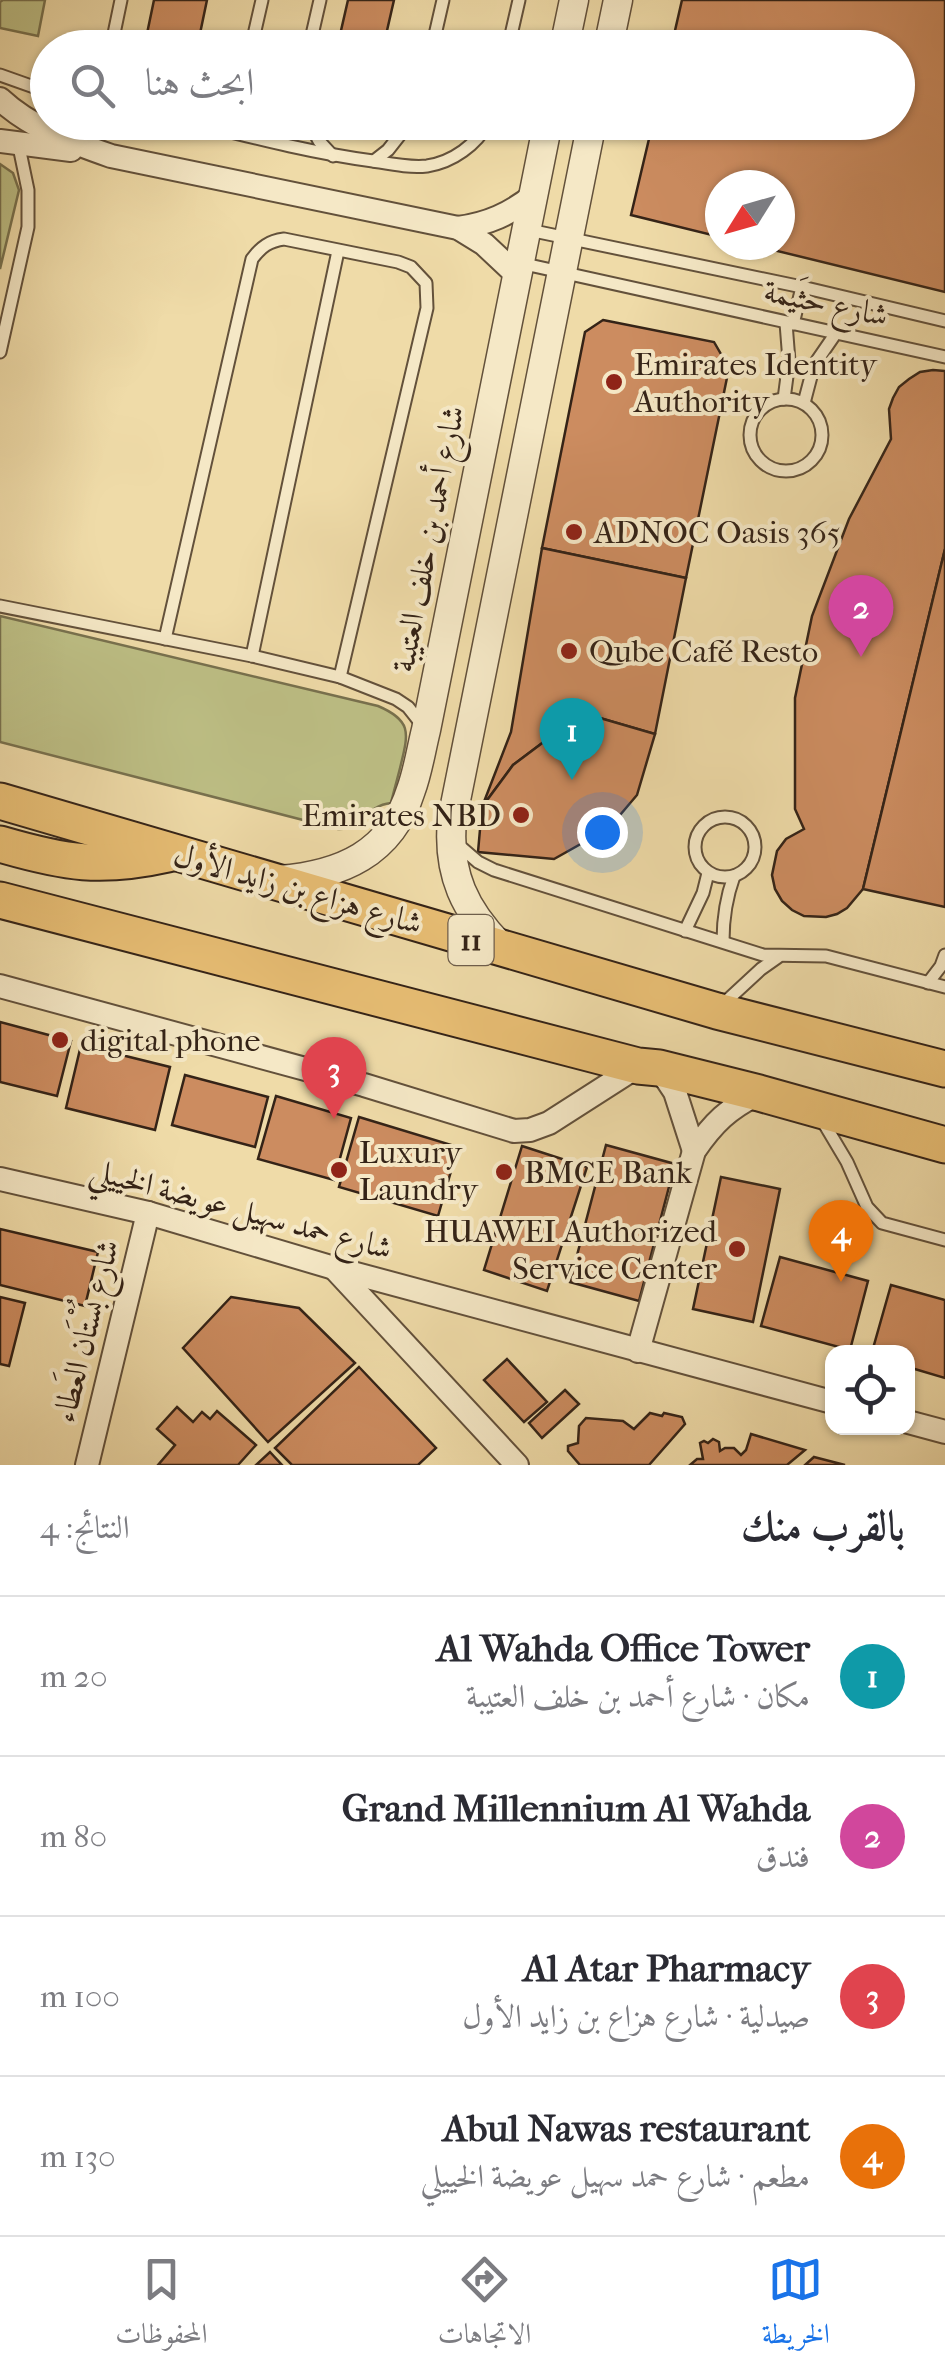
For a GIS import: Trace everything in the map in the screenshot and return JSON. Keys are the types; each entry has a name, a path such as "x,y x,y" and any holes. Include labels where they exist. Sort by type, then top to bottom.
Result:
{"main road":[{"name":"شارع هزاع بن زايد الأول","path":"0,801 717,1011 945,1069"},
{"path":"0,844 68,862 106,864 174,853"},
{"path":"0,900 648,1068 759,1092 945,1145"}],"street":[{"path":"568,30 574,0"},
{"path":"612,30 618,0"},
{"path":"0,100 30,121"},
{"path":"70,140 111,156"},
{"name":"شارع أحمد بن خلف العتيبة","path":"268,881 305,878 340,869 371,851 395,825 410,793 545,140"},
{"path":"503,949 480,926 464,899 453,869 450,837 588,140"},
{"path":"9,142 111,156 458,228 519,269"},
{"path":"458,228 491,221 534,195"},
{"path":"0,986 514,1130 530,1130 548,1123 648,1068 674,1092 694,1151"},
{"path":"638,1351 694,1151 709,1128 731,1108 759,1092"},
{"name":"شارع حمد سهيل عويضة الخييلي","path":"0,1179 148,1213 334,1268 825,1400"},
{"name":"شارع بُسْتَان العَطاء","path":"86,1465 148,1213"},
{"path":"334,1268 517,1465"},
{"path":"915,1424 945,1432"}],"lane":[{"path":"115,30 121,0"},
{"path":"254,30 262,0"},
{"path":"313,30 320,0"},
{"path":"436,30 443,0"},
{"path":"512,30 519,0"},
{"path":"0,75 30,86"},
{"path":"266,140 333,156 413,167 446,160 476,140"},
{"path":"318,140 333,156"},
{"path":"374,161 397,140"},
{"path":"0,352 28,227 28,190 9,142"},
{"name":"شارع حثَيمة","path":"527,230 945,321"},
{"path":"165,640 252,259 260,248 284,239 398,262 412,267 426,283 428,297 340,677"},
{"path":"252,656 338,251"},
{"name":"شارع حثَيمة","path":"519,269 561,272 945,357"},
{"path":"784,399 789,324 802,287"},
{"path":"804,403 814,365 836,332"},
{"path":"784,399 804,403 818,418 822,440 819,450 805,466 784,470 764,463 750,435 764,406 784,399"},
{"path":"0,606 340,677 396,699 426,730"},
{"path":"724,816 742,822 753,837 754,856 743,872 734,876 708,873 696,858 695,839 699,830 724,816"},
{"path":"450,837 463,851 494,870 764,955 826,956 945,987"},
{"path":"685,931 708,873"},
{"path":"723,941 726,897 734,876"},
{"path":"928,983 945,955"},
{"path":"717,1011 778,957"},
{"path":"814,1108 847,1162 867,1207 882,1223 945,1240"}],"green space":[{"path":"45,0 39,30 30,30 30,34 0,28 0,2"},
{"path":"0,164 13,173 19,190 0,269"},
{"path":"0,616 389,711 402,722 406,735 391,803 375,808 353,826 338,829 0,742"}],"building":[{"path":"154,0 207,0 201,30 148,30"},
{"path":"348,0 394,0 387,30 341,30"},
{"path":"682,0 945,0 945,292 795,255 795,170 705,170 705,233 631,215 649,140 915,140 915,30 675,30"},
{"path":"603,320 714,342 729,368 686,578 542,548 585,332"},
{"path":"933,370 945,371 945,549 863,889 837,914 804,916 782,901 772,875 777,851 786,839 804,829 795,809 795,698 812,616 849,519 891,439 889,409 893,398 909,379"},
{"path":"542,548 686,578 655,734 600,718 561,729 513,765 482,807 511,732"},
{"path":"945,549 945,907 863,889"},
{"path":"600,718 655,734 637,795 609,828 554,859 478,852 482,807 513,765 561,729"},
{"path":"0,1022 71,1041 57,1096 0,1082"},
{"path":"81,1045 170,1067 155,1130 66,1108"},
{"path":"185,1075 268,1097 255,1147 172,1125"},
{"path":"276,1096 351,1118 334,1180 258,1159"},
{"path":"359,1117 458,1147 438,1216 339,1187"},
{"path":"606,1145 675,1164 639,1301 570,1282"},
{"path":"522,1146 587,1167 547,1291 484,1270"},
{"name":"HUAWEI Authorized Service Center","path":"721,1177 780,1189 753,1322 693,1309"},
{"path":"0,1229 98,1252 85,1306 0,1285"},
{"path":"780,1257 868,1281 851,1345 831,1345 761,1326"},
{"path":"891,1285 945,1300 945,1378 915,1369 915,1345 874,1345"},
{"path":"0,1297 25,1303 9,1366 0,1364"},
{"path":"231,1297 299,1308 355,1363 268,1442 183,1348"},
{"path":"507,1359 547,1402 524,1422 484,1380"},
{"path":"359,1367 436,1448 418,1465 292,1465 275,1448"},
{"path":"565,1390 579,1404 542,1438 529,1423"},
{"path":"177,1407 193,1422 202,1412 210,1419 217,1411 256,1445 238,1465 158,1465 175,1445 157,1429"},
{"path":"650,1413 682,1417 685,1424 649,1465 580,1465 568,1451 568,1446 578,1443 579,1426 586,1418 623,1421 634,1429"},
{"path":"751,1434 805,1450 787,1465 690,1465 703,1459 700,1443 713,1439 719,1442 720,1451 734,1448 741,1455"},
{"path":"270,1452 282,1465 256,1465"},
{"path":"814,1457 845,1465 805,1465"}],"place":[{"name":"Emirates Identity Authority","path":"614,382"},
{"name":"ADNOC Oasis 365","path":"574,532"},
{"name":"Qube Café Resto","path":"569,651"},
{"name":"Grand Millennium Al Wahda","path":"861,657"},
{"name":"Al Wahda Office Tower","path":"572,780"},
{"name":"Emirates NBD","path":"521,815"},
{"name":"digital phone","path":"60,1040"},
{"name":"Al Atar Pharmacy","path":"334,1119"},
{"name":"Luxury Laundry","path":"339,1170"},
{"name":"BMCE Bank","path":"504,1172"},
{"name":"HUAWEI Authorized Service Center","path":"737,1249"},
{"name":"Abul Nawas restaurant","path":"841,1282"}]}
